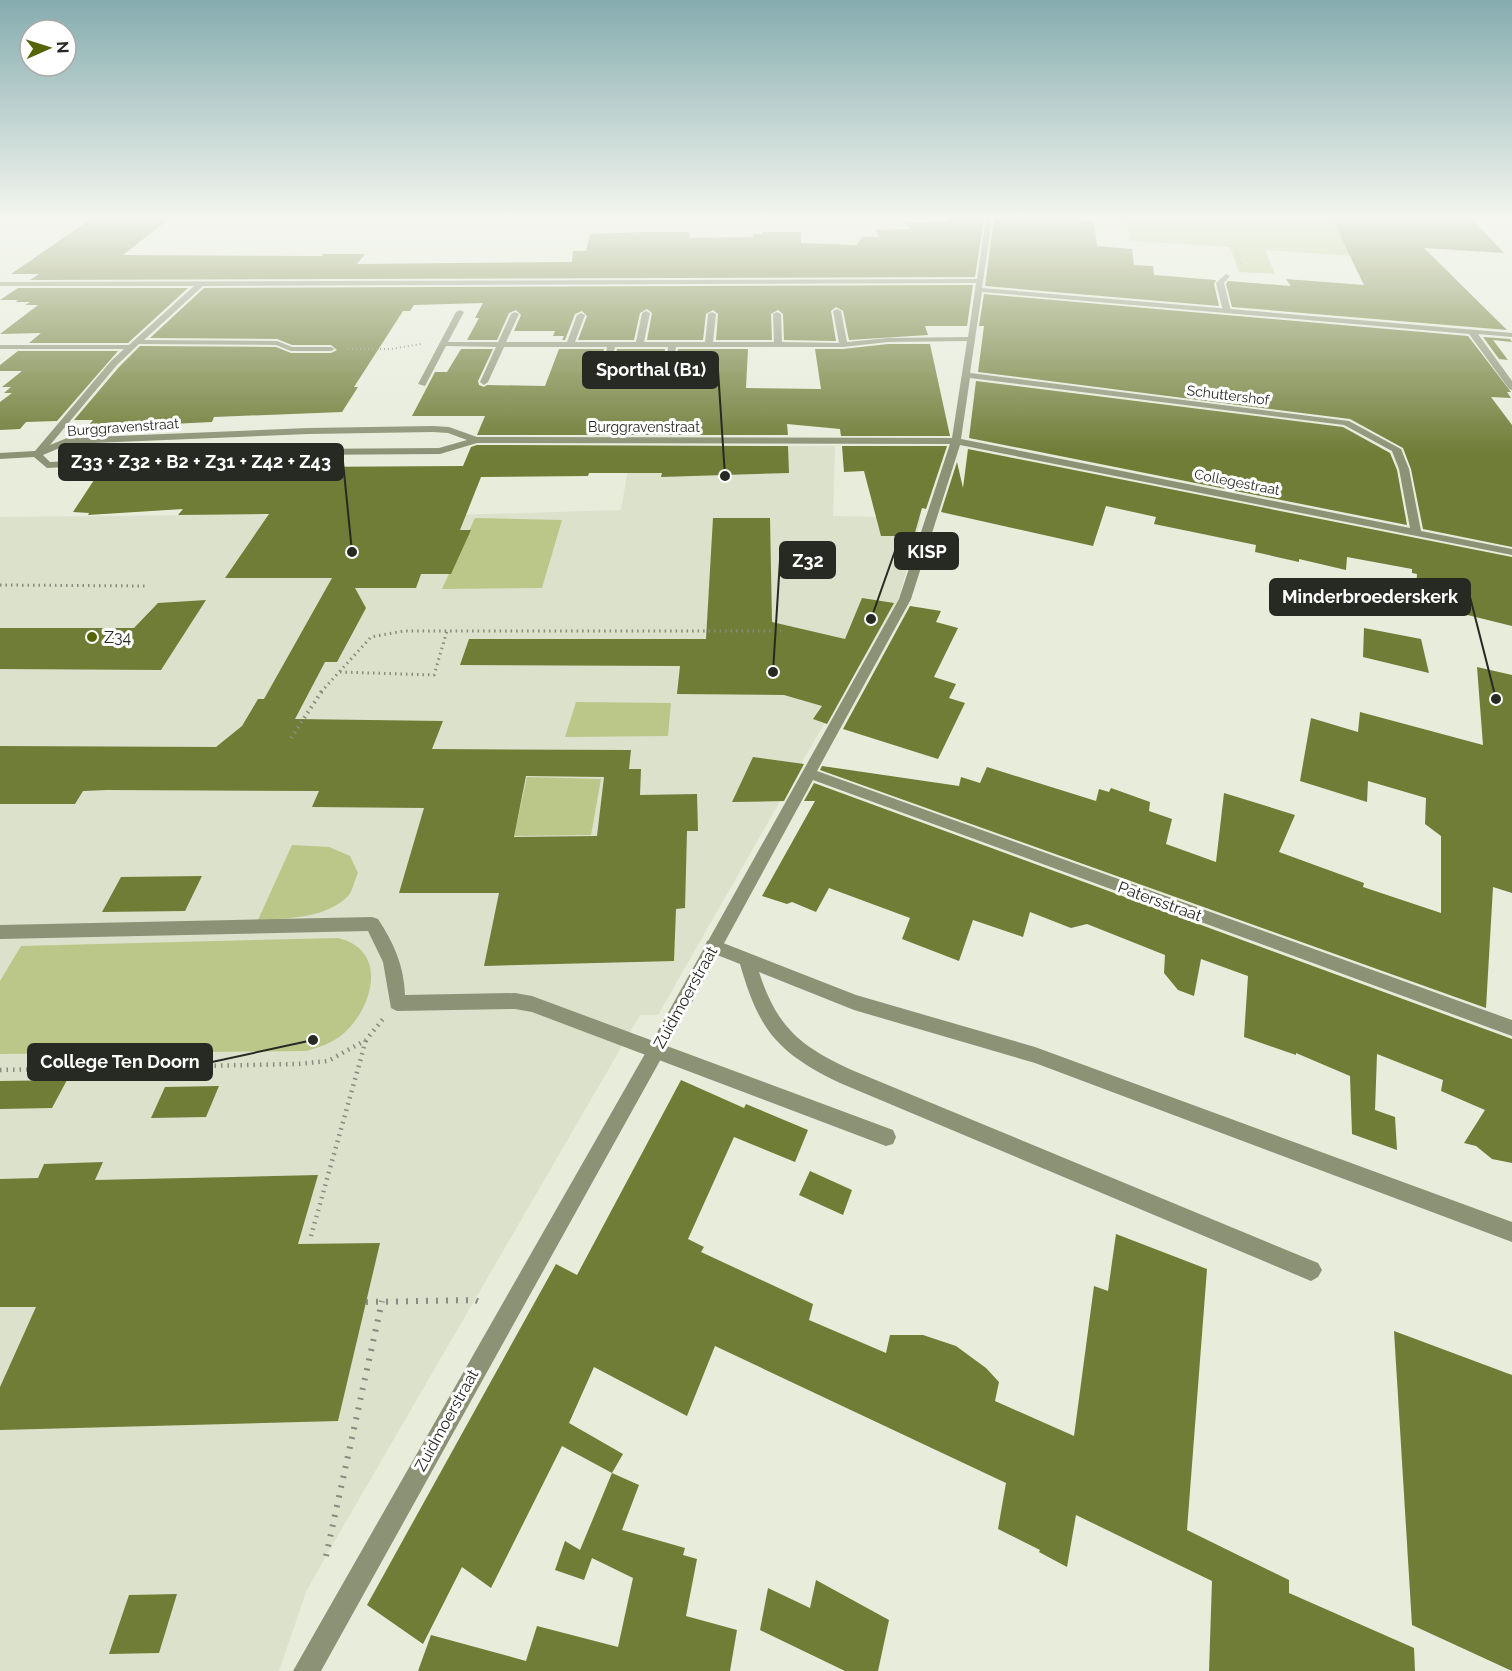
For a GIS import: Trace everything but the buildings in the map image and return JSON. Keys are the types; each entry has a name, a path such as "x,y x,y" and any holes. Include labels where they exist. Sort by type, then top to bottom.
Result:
{"street":[{"path":"0,456 37,454 133,345 186,297"},
{"name":"Zuidmoerstraat","path":"306,1671 656,1050 905,599 956,441 977,297"},
{"path":"1093,297 1512,336"},
{"path":"1225,297 1227,311"},
{"path":"837,311 843,345"},
{"path":"422,384 460,312"},
{"path":"640,344 646,313"},
{"path":"484,382 515,314"},
{"path":"709,345 712,314"},
{"path":"777,314 777,346"},
{"path":"570,346 581,315"},
{"path":"1472,332 1512,387"},
{"path":"443,344 777,346 843,345 888,340 972,339"},
{"path":"0,347 277,343 291,349 331,349"},
{"path":"667,382 672,345"},
{"path":"604,380 611,346"},
{"name":"Schuttershof","path":"966,375 1346,423 1396,449 1404,469 1416,533"},
{"name":"Burggravenstraat","path":"476,440 448,430 308,431 67,441 37,454 47,465 297,452 440,451 476,440 956,441"},
{"name":"Collegestraat","path":"956,441 1512,552"},
{"name":"Patersstraat","path":"808,773 1512,1028"},
{"path":"0,932 372,924 383,941 396,972 397,1003 515,1001 532,1004 886,1137"},
{"path":"713,946 854,1002 1035,1055 1512,1232"},
{"path":"747,959 758,995 774,1028 800,1053 847,1077 1311,1270"}],"path":[{"path":"331,349 391,349 413,344 443,344"},
{"path":"0,585 148,586"},
{"path":"291,738 326,685 371,637 403,631 781,631"},
{"path":"339,672 434,675 447,631"},
{"path":"0,1070 298,1064 328,1061 366,1040 397,1003"},
{"path":"311,1236 366,1040"},
{"path":"366,1302 475,1300 506,1314"},
{"path":"326,1556 382,1301"}],"shaded area":[{"path":"632,446 835,446 833,516 921,518 899,598 816,738 658,1015 640,1015 326,1556 306,1592 279,1671 0,1671 0,517 421,516 621,510"}],"green space":[{"path":"475,518 562,520 542,588 442,589"},
{"path":"576,702 671,703 668,736 565,737"},
{"path":"527,777 601,779 591,835 514,836"},
{"path":"292,845 329,847 350,856 358,873 352,890 340,903 318,913 294,918 258,920"},
{"path":"338,938 354,945 365,954 370,967 371,981 362,1010 353,1023 343,1034 316,1048 306,1051 0,1054 0,981 21,946"}],"place":[{"name":"Sporthal (B1)","path":"725,476"},
{"name":"Z33 + Z32 + B2 + Z31 + Z42 + Z43","path":"352,552"},
{"name":"KISP","path":"871,619"},
{"name":"Z34","path":"92,637"},
{"name":"Z32","path":"773,672"},
{"name":"Minderbroederskerk","path":"1496,699"},
{"name":"College Ten Doorn","path":"313,1040"}]}
